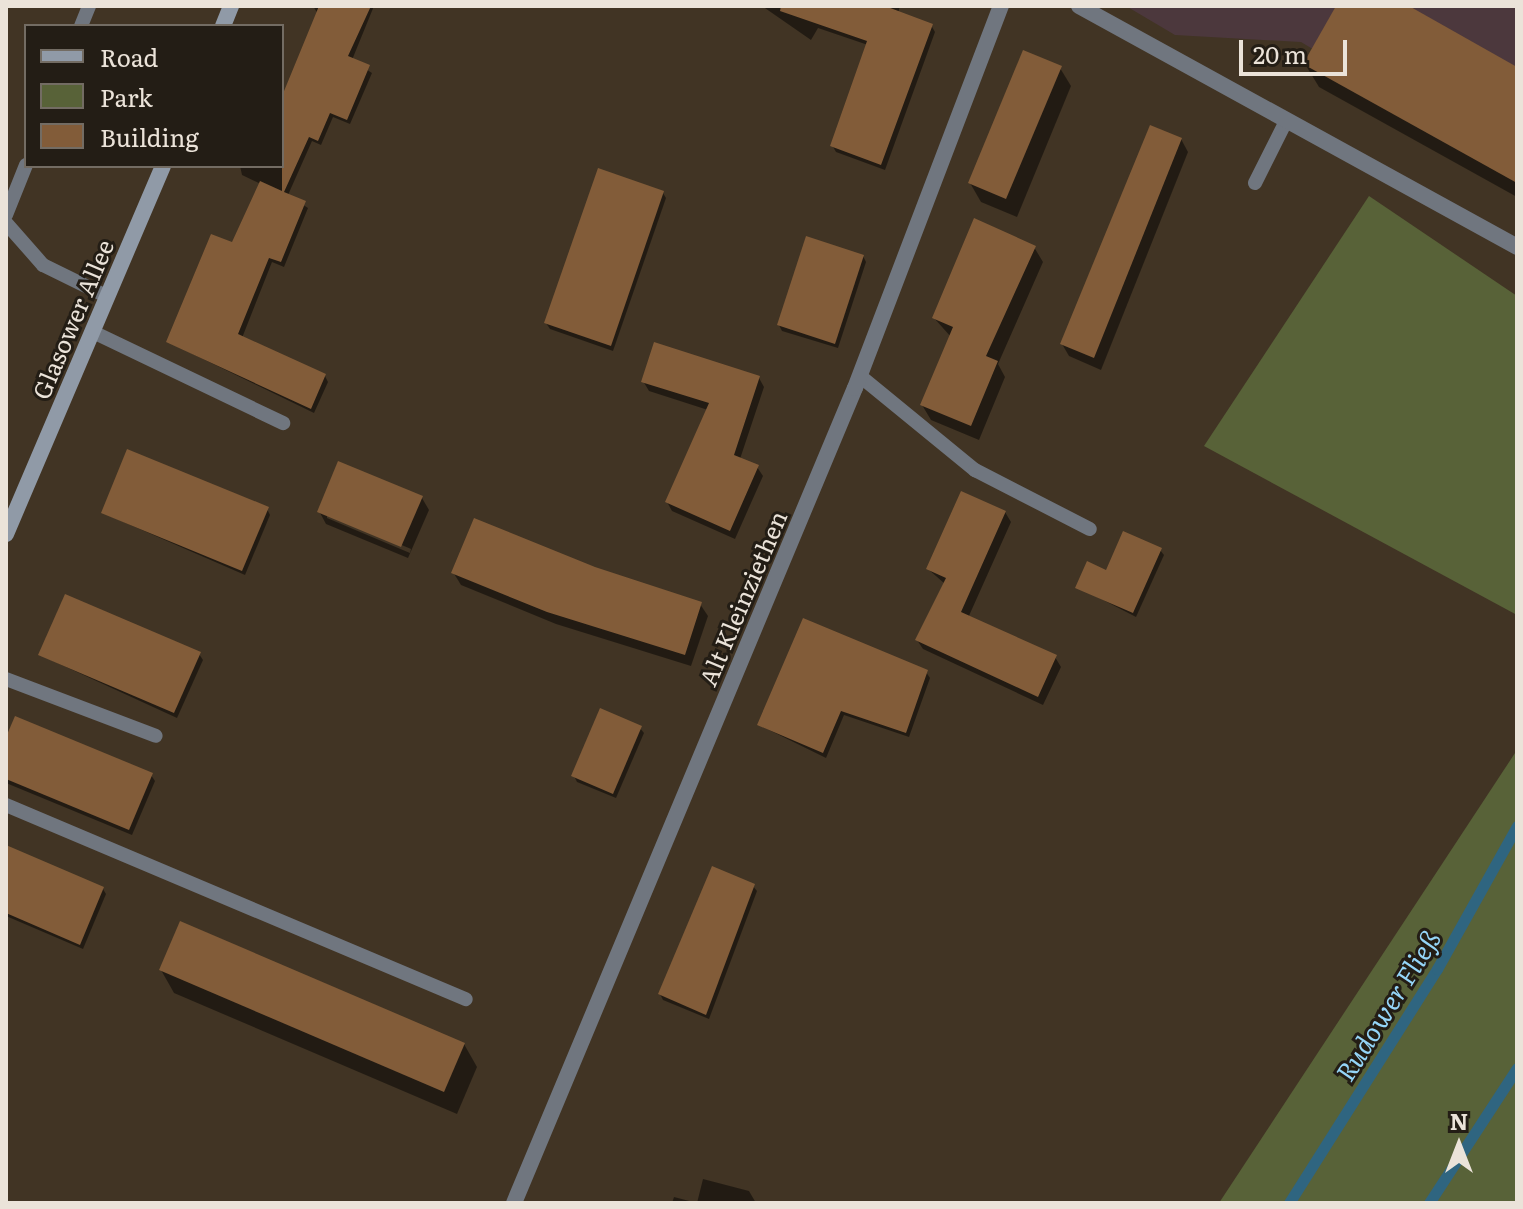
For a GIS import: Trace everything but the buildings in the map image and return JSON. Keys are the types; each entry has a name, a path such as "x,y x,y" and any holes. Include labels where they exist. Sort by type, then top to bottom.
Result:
{"main road":[{"name":"Glasower Allee","path":"6,534 162,168"}],"street":[{"name":"Alt Kleinziethen","path":"514,1203 860,376 1001,6"},
{"path":"1079,6 1517,247"}],"lane":[{"path":"1255,183 1286,121"},
{"path":"6,215 25,168"},
{"path":"6,223 43,265 108,297"},
{"path":"93,332 283,423"},
{"path":"860,376 975,470 1090,529"},
{"path":"6,679 156,736"},
{"path":"6,805 466,999"}],"shaded area":[{"path":"1126,6 1517,6 1517,171 1301,42 1175,35"}],"green space":[{"path":"1369,196 1517,296 1517,615 1204,446"},
{"path":"1517,750 1517,1203 1219,1203"}],"waterway":[{"name":"Rudower Fließ","path":"1289,1203 1437,969 1517,826"},
{"path":"1429,1203 1517,1068"}]}
